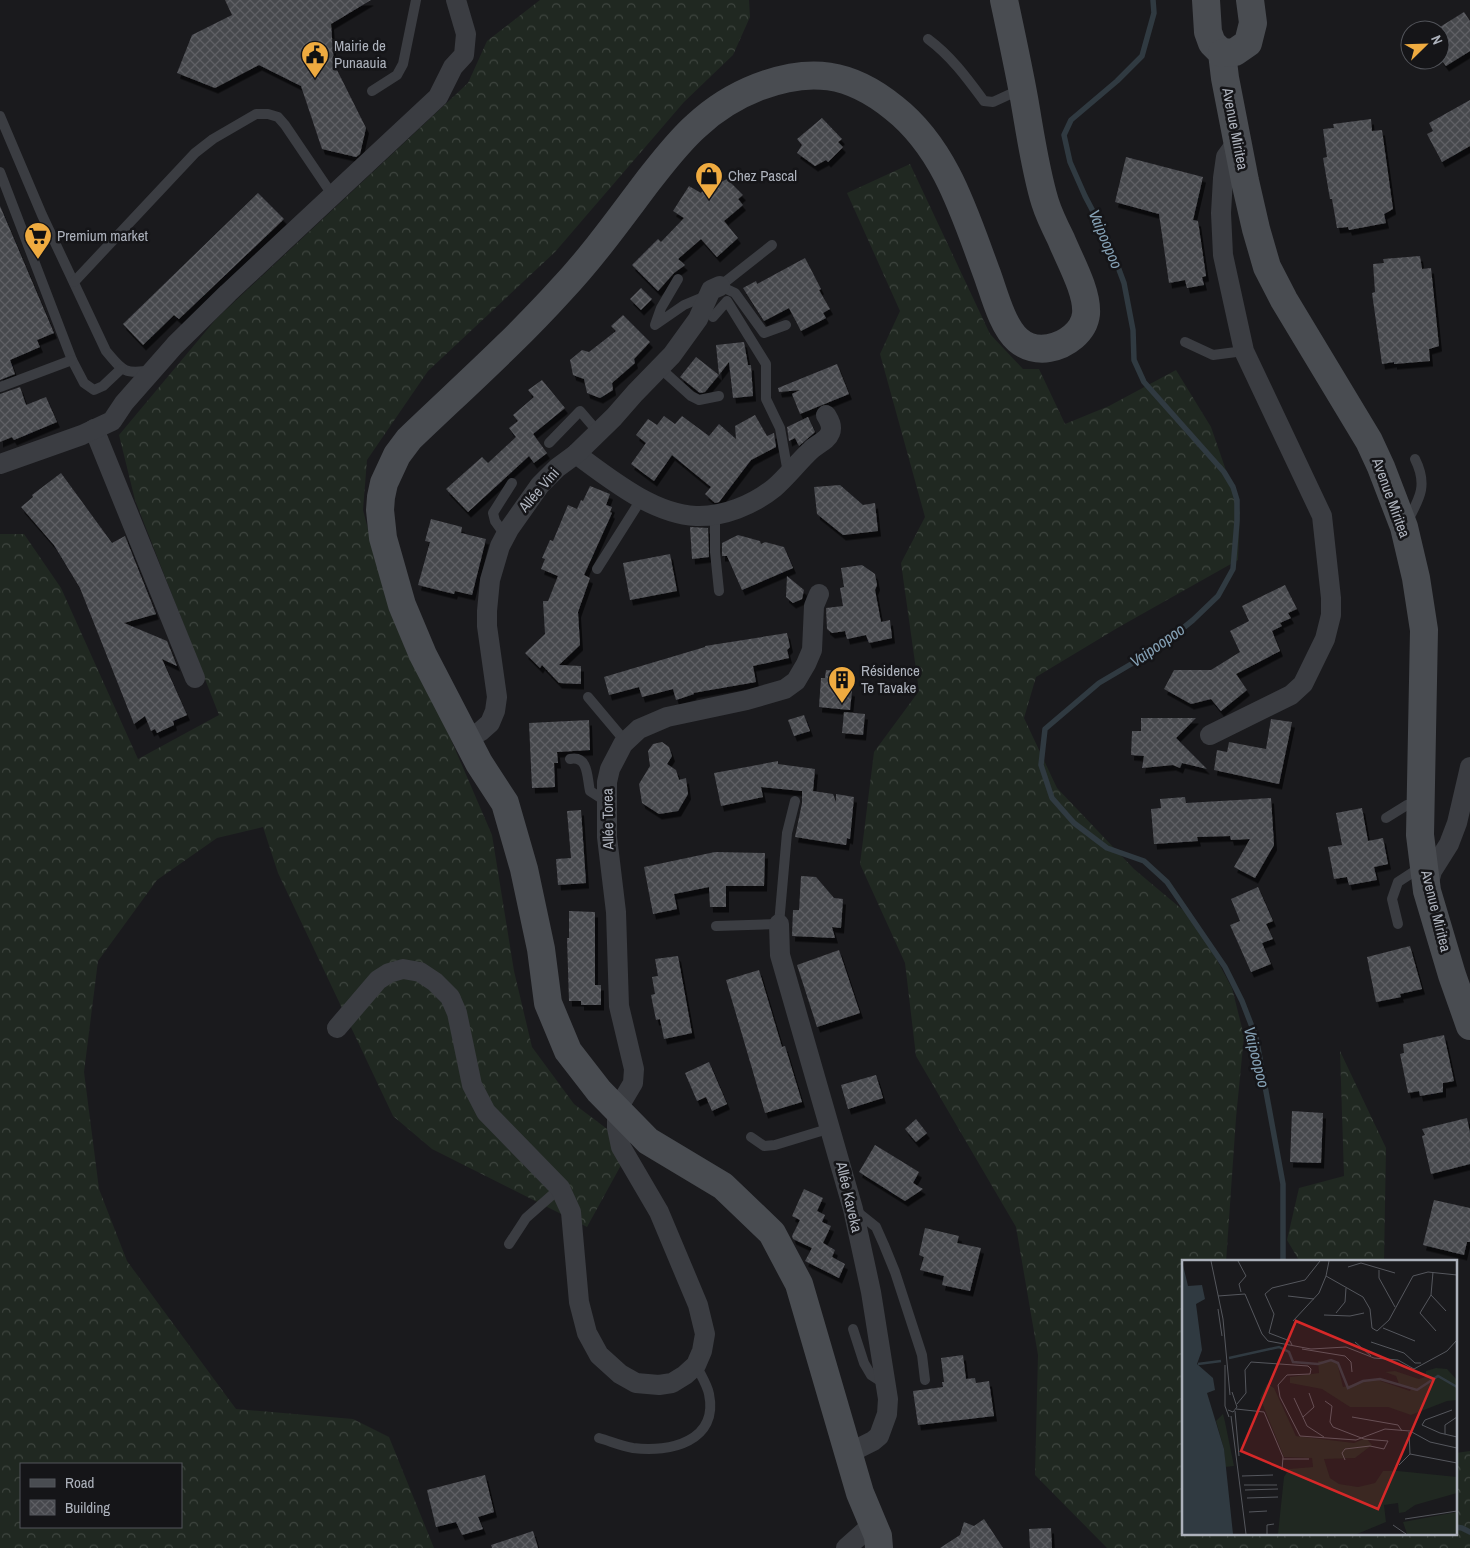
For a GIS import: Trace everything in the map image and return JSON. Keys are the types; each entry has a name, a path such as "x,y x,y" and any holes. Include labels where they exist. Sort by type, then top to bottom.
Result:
{"main road":[{"path":"876,1536 849,1457 799,1284 772,1233 724,1186 648,1141 599,1091 568,1051 548,1003 538,931 524,869 505,803 479,763 411,629 394,579 383,538 380,510 381,497 384,483 397,454 561,291 595,251 675,147 696,125 717,109 743,93 776,80 796,76 826,76 854,84 878,96 907,118 927,142 946,174 965,214 1000,311 1010,331 1018,340 1035,348 1046,349 1060,346 1071,339 1081,328 1086,315 1084,297 1046,204 1004,0"},
{"name":"Avenue Miritea","path":"1206,0 1208,32 1212,43 1222,53 1237,142 1256,229 1268,267 1284,300 1369,441 1381,466 1404,527 1416,578 1424,630 1420,835 1425,878 1452,975 1470,1026"},
{"path":"1222,53 1235,52 1248,42 1253,24 1250,0"}],"street":[{"path":"0,464 94,430 112,421 124,403 154,369 228,293 438,97 453,67 464,55 466,34 456,0"},
{"path":"1210,735 1291,695 1297,690 1312,669 1322,647 1331,615 1331,598 1322,516 1244,351 1223,255 1221,213 1223,178 1226,157 1237,142"},
{"name":"Allée Vini","path":"467,739 490,723 495,711 497,697 487,626 487,611 490,580 500,546 506,535 522,508 540,485 598,432 660,368 686,338 715,290"},
{"path":"576,454 604,475 642,498 679,513 695,516 715,514 747,505 774,488 812,449 827,438 831,431 826,415"},
{"path":"94,430 195,678"},
{"name":"Allée Torea","path":"617,1110 632,1084 634,1069 619,1006 616,912 607,838 607,802 610,769 625,741 639,729 668,717 748,700 785,689 796,682 812,650 814,606 819,594"},
{"path":"1425,878 1448,844 1458,823 1470,767"},
{"name":"Allée Kaveka","path":"779,924 780,955 853,1209 871,1292 888,1399 887,1414 879,1436 859,1448 849,1457"},
{"path":"337,1028 378,980 389,973 403,969 420,972 435,982 450,997 457,1013 472,1085 486,1112 560,1188 571,1212 579,1302 587,1333 599,1355 620,1374 636,1383 658,1385 672,1383 696,1366 705,1334 698,1305 659,1212 621,1147 617,1128 617,1110"},
{"path":"846,1548 876,1536"}],"lane":[{"path":"372,91 397,75 402,64 416,0"},
{"path":"928,39 942,50 984,101 994,102 1022,89"},
{"path":"74,282 195,153 213,138 256,114 268,114 278,117 333,196"},
{"path":"0,116 42,215 106,350 121,369 136,372 154,369"},
{"path":"0,172 72,360 84,383 94,390 103,386 121,369"},
{"path":"678,279 661,308 655,325 684,305 715,290 772,245"},
{"path":"715,290 735,293 764,333 786,325"},
{"path":"712,317 727,300 766,364 766,399 780,428 788,473"},
{"path":"1185,342 1213,355 1244,351"},
{"path":"0,387 72,360"},
{"path":"660,368 691,396 699,400 719,396"},
{"path":"548,443 580,411 598,432"},
{"path":"1404,527 1419,500 1423,486 1421,471 1415,459"},
{"path":"506,535 495,521 493,513 512,483"},
{"path":"597,569 618,539 642,498"},
{"path":"715,514 715,552 719,591"},
{"path":"588,698 625,741"},
{"path":"570,759 575,758 582,761 586,769 590,791 607,802"},
{"name":"Allée Kaveka","path":"779,924 787,833 795,801"},
{"path":"1386,818 1407,805 1420,803"},
{"path":"1398,924 1392,899 1398,882 1425,878"},
{"path":"716,926 779,924"},
{"path":"751,1137 764,1146 774,1145 831,1128"},
{"path":"509,1244 526,1218 560,1188"},
{"path":"853,1209 876,1227 884,1244 922,1355 925,1380"},
{"path":"853,1328 864,1363 871,1375 886,1385"},
{"path":"599,1438 632,1448 661,1448 682,1444 701,1433 710,1416 709,1393 696,1366"}],"green space":[{"path":"540,0 749,0 750,17 733,55 684,102 555,252 428,371 367,460 363,510 390,612 449,735 492,835 514,971 532,1047 574,1104 631,1147 587,1227 432,1149 393,1116 278,873 263,827 217,838 157,880 98,961 84,1072 99,1189 127,1261 236,1409 353,1419 389,1437 434,1548 0,1548 0,534 24,534 61,588 138,759 219,715 135,500 119,435 216,319 468,83 487,41"},
{"path":"910,164 990,334 1023,369 1039,369 1065,424 1109,406 1176,370 1211,427 1240,511 1238,560 1119,627 1036,677 1024,718 1057,788 1134,869 1196,921 1232,988 1244,1036 1226,1260 1182,1260 1182,1536 1458,1536 1458,1453 1470,1451 1470,1548 1107,1548 1035,1475 1038,1355 1016,1227 916,1056 905,963 860,864 874,752 919,691 901,563 925,517 880,354 900,311 847,193"},
{"path":"1340,1051 1386,1148 1384,1260 1299,1260 1287,1240 1299,1188 1344,1176"}],"building":[{"name":"Mairie de Punaauia","path":"225,0 371,0 331,24 334,64 366,128 360,154 356,157 322,149 301,86 259,65 215,88 177,73 192,35 232,15"},
{"path":"1464,12 1470,21 1470,51 1450,64 1450,21"},
{"path":"1470,100 1470,146 1442,162 1427,134 1433,131 1429,123"},
{"path":"822,118 842,139 838,142 843,147 828,162 826,160 815,166 797,153 802,145 797,139"},
{"path":"1371,119 1372,131 1382,130 1393,209 1384,214 1386,223 1349,230 1348,227 1337,228 1323,158 1327,157 1323,129 1334,128 1333,124"},
{"path":"1126,157 1203,177 1193,220 1198,221 1206,276 1202,277 1204,285 1187,288 1185,280 1169,283 1159,214 1115,202"},
{"path":"727,179 743,195 738,199 743,205 724,221 738,238 717,257 701,239 678,259 685,265 674,273 658,291 632,265 658,239 661,242 684,218 673,211 689,186 701,193 707,184 719,183"},
{"path":"258,193 284,219 179,319 174,315 143,345 123,324"},
{"path":"0,206 54,333 37,340 40,347 10,360 15,374 0,380"},
{"path":"1420,256 1422,269 1431,268 1439,346 1429,349 1430,361 1382,364 1372,293 1375,292 1373,264 1384,263 1383,259"},
{"path":"805,258 821,289 819,290 830,309 823,313 826,318 801,331 789,308 764,321 743,288 756,281 757,284"},
{"path":"641,288 652,299 641,310 630,299"},
{"path":"623,315 650,342 634,359 635,363 612,383 613,390 600,398 587,393 584,379 573,375 570,360 582,350 589,352 616,331 611,326"},
{"path":"744,342 748,365 751,365 753,396 733,398 729,362 719,375 716,345"},
{"path":"696,357 719,375 705,392 700,393 680,377"},
{"path":"837,364 849,394 800,414 792,394 800,390 779,392 778,388"},
{"path":"542,380 565,408 533,434 547,453 534,463 529,456 468,512 446,489 482,457 488,463 516,437 509,428 518,421 513,415 534,397 528,390"},
{"path":"20,387 26,405 46,397 57,422 14,440 12,437 0,442 0,394"},
{"path":"755,415 767,436 774,433 776,447 751,460 719,502 715,503 705,494 711,487 672,455 654,481 631,464 646,443 636,435 648,419 657,425 664,416 675,424 682,416 709,436 719,424 736,439 735,426"},
{"path":"808,417 815,432 799,446 795,438 789,441 787,427"},
{"path":"61,473 112,543 125,536 156,614 124,623 167,641 177,666 162,659 187,715 173,721 174,725 157,733 155,729 151,731 145,716 134,724 80,588 54,545 21,507 33,497 32,495"},
{"path":"840,485 863,505 875,503 878,531 843,535 817,514 814,487"},
{"path":"590,486 610,494 606,505 612,507 610,512 612,513 584,575 590,578 578,612 580,645 559,665 581,666 581,684 559,683 542,665 540,668 525,653 545,634 543,601 548,601 558,576 541,569 545,559 542,558 550,540 553,541 568,505 577,509"},
{"path":"431,519 462,527 461,533 486,539 472,595 455,591 454,594 418,585 430,542 425,541"},
{"path":"690,527 708,528 709,557 692,559"},
{"path":"738,535 760,541 761,544 765,542 784,547 793,568 742,590 727,556 722,556 722,543"},
{"path":"670,554 677,591 630,600 623,563"},
{"path":"862,565 875,574 877,585 875,590 881,622 890,620 892,638 869,643 866,635 847,639 845,631 832,633 827,629 826,608 843,606 840,588 844,587 841,568"},
{"path":"787,576 804,590 802,599 793,603 786,597"},
{"path":"1285,585 1297,609 1288,613 1291,618 1280,623 1282,626 1272,631 1280,651 1236,674 1247,690 1221,711 1211,699 1191,704 1164,689 1174,670 1211,670 1240,652 1230,631 1249,621 1242,606"},
{"path":"787,633 790,647 787,650 789,658 753,666 756,682 693,693 676,700 673,689 642,697 639,687 609,695 604,677 705,646"},
{"name":"Résidence Te Tavake","path":"826,670 847,672 844,689 852,691 850,710 819,707 821,678 825,678"},
{"path":"844,712 865,714 863,735 842,733"},
{"path":"804,715 810,731 794,736 788,720"},
{"path":"1141,718 1196,718 1176,738 1207,769 1182,763 1180,768 1173,765 1142,768 1144,756 1131,755 1132,731 1141,731"},
{"path":"1271,719 1292,722 1279,784 1214,770 1217,750 1227,752 1229,742 1266,749"},
{"path":"589,720 590,750 557,752 558,763 554,763 555,787 532,788 529,723"},
{"path":"662,742 669,747 672,756 667,764 676,770 679,780 686,778 688,794 678,811 659,814 642,803 639,784 650,766 648,751 653,744"},
{"path":"778,761 778,764 815,769 813,791 833,794 836,802 836,794 854,797 850,839 847,838 846,845 795,837 802,803 802,791 761,787 763,797 721,806 714,773"},
{"path":"1185,797 1186,803 1271,798 1274,845 1255,878 1234,867 1250,839 1231,840 1230,836 1197,837 1198,841 1154,844 1151,809 1161,808 1160,799"},
{"path":"1362,808 1368,841 1383,838 1388,864 1374,867 1377,880 1349,885 1347,877 1334,879 1328,847 1342,845 1336,813"},
{"path":"581,810 586,883 558,885 556,859 571,858 567,811"},
{"path":"715,852 765,853 764,886 726,886 726,907 710,907 709,887 674,894 677,909 653,914 644,867"},
{"path":"801,876 816,877 834,898 843,899 841,928 832,927 835,938 792,936 793,910 799,910"},
{"path":"1258,887 1273,921 1266,924 1273,939 1262,943 1271,964 1251,972 1230,925 1240,921 1231,899"},
{"path":"569,911 595,912 595,985 601,985 601,1005 581,1005 581,1001 569,1001 567,938 569,938"},
{"path":"1410,946 1422,989 1400,994 1401,997 1376,1002 1367,957"},
{"path":"839,950 860,1013 817,1027 797,965"},
{"path":"678,956 692,1033 664,1039 660,1019 656,1020 651,995 655,994 652,977 658,976 655,959"},
{"path":"759,970 782,1047 785,1046 802,1102 765,1113 726,980"},
{"path":"1444,1035 1454,1081 1443,1083 1443,1092 1420,1096 1419,1091 1408,1093 1400,1054 1404,1053 1403,1044"},
{"path":"709,1062 727,1104 712,1111 706,1097 697,1101 685,1073"},
{"path":"876,1075 883,1098 848,1109 841,1085"},
{"path":"1292,1111 1323,1113 1321,1163 1290,1162"},
{"path":"1467,1118 1470,1133 1470,1164 1431,1174 1422,1136 1425,1135 1422,1129"},
{"path":"916,1119 927,1133 916,1142 905,1129"},
{"path":"875,1145 919,1172 913,1183 923,1189 905,1201 859,1172"},
{"path":"804,1189 823,1198 817,1211 825,1215 822,1222 831,1226 823,1243 835,1250 832,1257 845,1264 839,1278 805,1261 812,1248 793,1239 792,1236 800,1220 792,1216"},
{"path":"1434,1200 1470,1208 1470,1242 1467,1242 1464,1255 1423,1245"},
{"path":"925,1228 959,1236 957,1243 981,1248 970,1291 942,1285 944,1276 920,1270 924,1257 919,1255"},
{"path":"963,1355 966,1379 975,1378 976,1383 989,1381 994,1416 918,1425 913,1391 943,1387 941,1358"},
{"path":"485,1475 494,1512 478,1517 483,1529 462,1535 456,1522 436,1527 427,1490"},
{"path":"984,1519 1003,1548 940,1548 960,1535 964,1522 974,1526"},
{"path":"1051,1528 1052,1548 1030,1548 1029,1529"},
{"path":"533,1531 538,1548 492,1548 491,1545"}],"waterway":[{"name":"Vaipoopoo","path":"1153,0 1154,13 1142,56 1117,81 1071,120 1064,135 1070,162 1108,240 1124,283 1133,330 1134,360 1144,382 1224,472 1233,487 1237,500 1233,569 1218,596 1193,620 1160,647 1099,683 1045,729 1041,765 1052,798 1074,823 1107,848 1144,861 1167,882 1225,967 1242,1001 1256,1037 1283,1184 1283,1260"},
{"name":"Vaipoopoo","path":"1458,1527 1470,1532"}],"place":[{"name":"Mairie de Punaauia","path":"315,79"},
{"name":"Chez Pascal","path":"709,200"},
{"name":"Premium market","path":"38,260"},
{"name":"Résidence Te Tavake","path":"842,704"}]}
